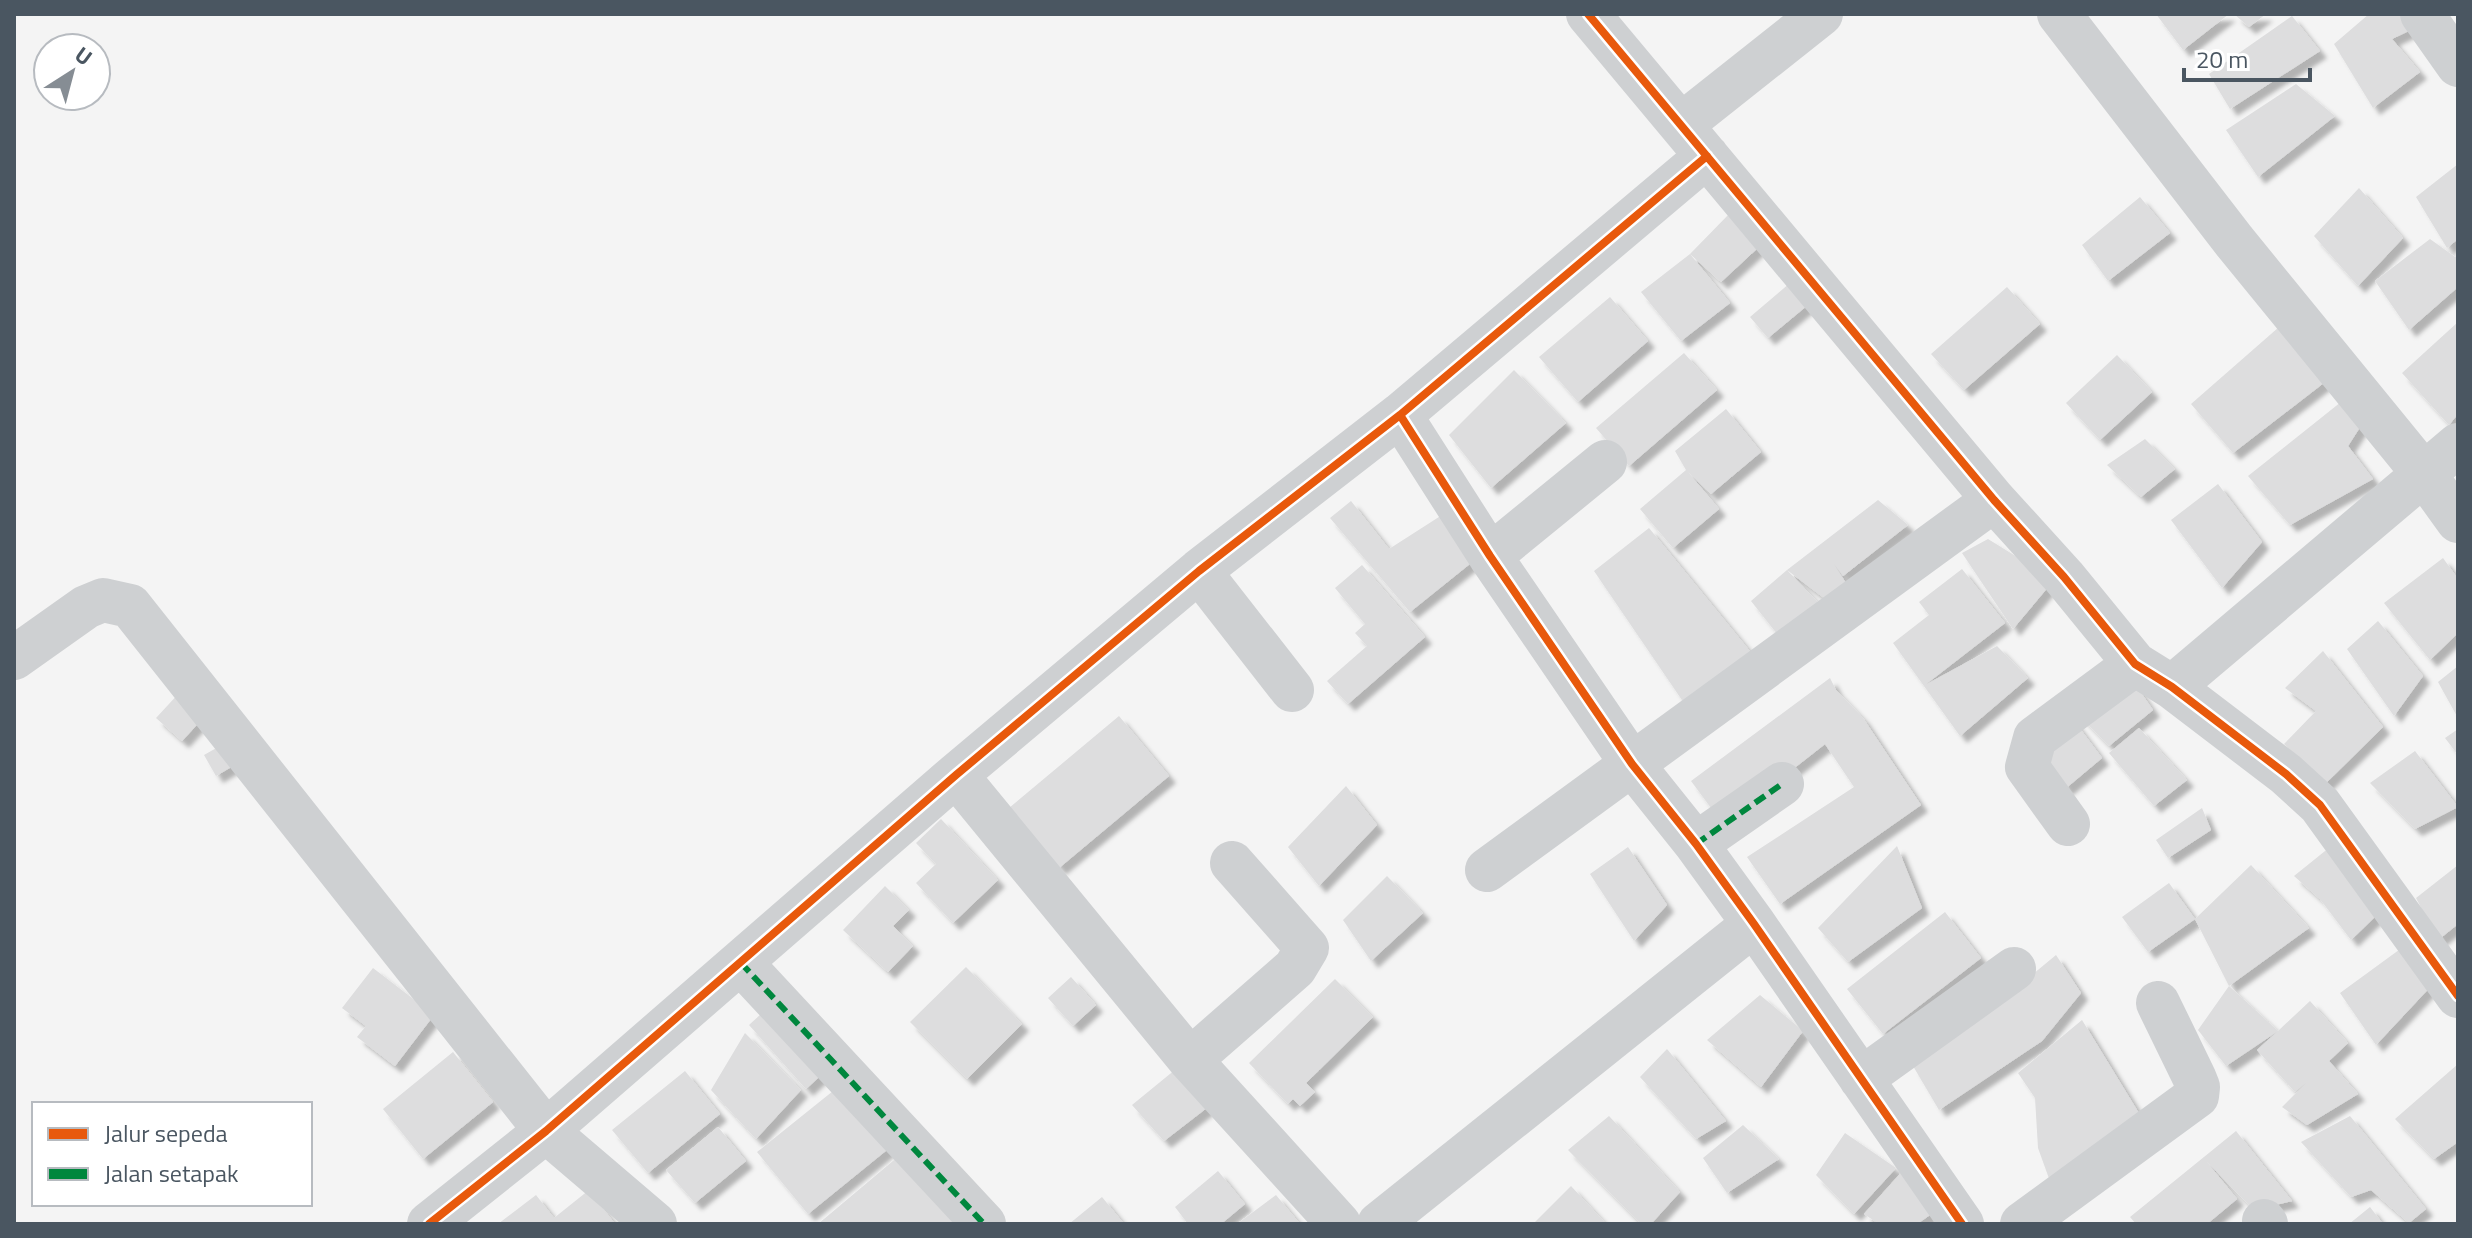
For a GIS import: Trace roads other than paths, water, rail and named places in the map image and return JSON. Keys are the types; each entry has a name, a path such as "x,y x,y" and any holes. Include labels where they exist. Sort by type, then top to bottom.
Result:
{"street":[{"path":"1588,14 2135,664 2172,687 2286,774 2320,805 2458,996"},
{"path":"429,1224 546,1131 956,775 1199,571 1400,415 1694,140 1821,14"},
{"path":"2059,14 2234,241 2424,474 2458,521"},
{"path":"2422,14 2458,65"},
{"path":"1400,415 1490,556 1632,764 1754,924 1962,1224"},
{"path":"2172,687 2458,445"},
{"path":"1490,556 1605,462"},
{"path":"1487,870 1994,500"},
{"path":"1199,571 1292,690"},
{"path":"14,658 86,607 103,600 130,606 546,1131 655,1224"},
{"path":"2068,824 2027,767 2035,738 2135,664"},
{"path":"956,775 1190,1060 1339,1224"},
{"path":"1696,844 1782,784"},
{"path":"1190,1060 1295,968 1307,948 1232,863"},
{"path":"1379,1224 1754,924"},
{"path":"741,963 984,1224"},
{"path":"1861,1079 2014,969"},
{"path":"2022,1224 2197,1096 2194,1077 2158,1003"}]}
